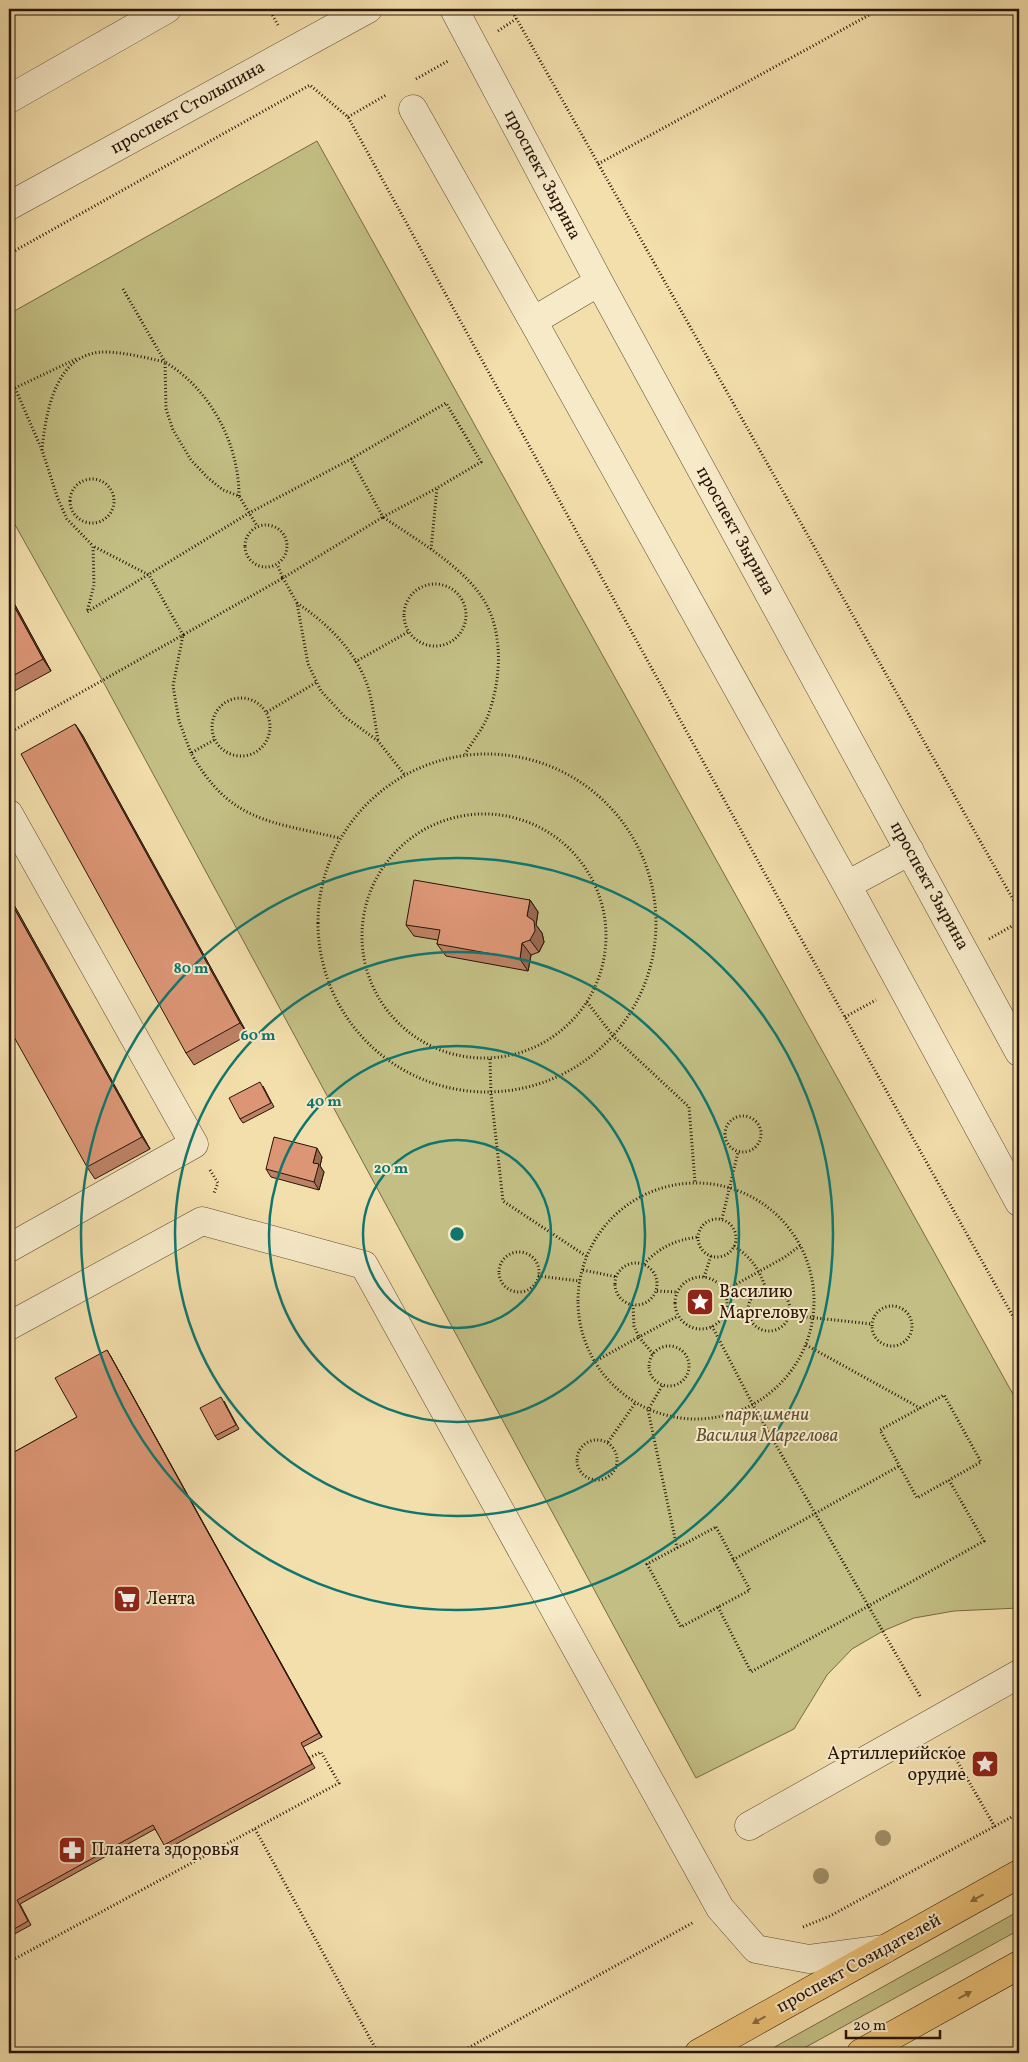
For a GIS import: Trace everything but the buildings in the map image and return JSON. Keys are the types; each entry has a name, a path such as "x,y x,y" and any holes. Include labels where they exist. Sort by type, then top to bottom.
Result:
{"main road":[{"name":"проспект Созидателей","path":"699,2053 1019,1874"},
{"path":"863,2053 1019,1965"}],"street":[{"path":"9,99 167,9"},
{"name":"проспект Столыпина","path":"9,206 368,9"},
{"name":"проспект Зырина","path":"454,9 599,282 1019,1052"},
{"path":"413,109 847,885 1019,1202"},
{"path":"533,321 599,282"},
{"path":"9,814 194,1144 9,1248"},
{"path":"847,885 910,851"},
{"path":"9,1326 202,1221 364,1266 720,1908 756,1948 809,1959 887,1949"},
{"path":"749,1826 1019,1674"}],"path":[{"path":"511,9 1019,910"},
{"path":"598,164 880,9"},
{"path":"415,79 516,20"},
{"path":"9,254 310,85 348,117 845,1017 1019,1326"},
{"path":"348,117 390,93"},
{"path":"124,289 165,362 193,383 219,418 229,444 239,482 239,496 257,526"},
{"path":"9,391 81,357 106,352 165,362"},
{"path":"42,450 45,418 56,386 68,368 81,357"},
{"path":"165,362 166,409 173,430 192,460 208,478 223,490 239,496"},
{"path":"15,388 42,450 58,499 68,519 93,546 149,575 183,635 173,686 178,721 191,753 216,790 239,809 262,819 339,838"},
{"path":"9,733 283,578 384,517 481,462 446,403 351,459 249,513 87,612 94,585 93,546"},
{"path":"351,459 384,517 431,551 479,593 492,618 498,644 498,673 487,718 465,754"},
{"path":"87,480 102,482 112,492 114,505 112,511 104,520 98,523 84,522 75,514 70,501 72,493 81,482 87,480"},
{"path":"431,551 437,488"},
{"path":"68,519 75,514"},
{"path":"264,525 277,528 286,539 286,553 276,564 264,567 257,565 247,556 245,542 251,530 257,526 264,525"},
{"path":"276,564 297,603 308,664 321,691 345,717 378,740 404,774"},
{"path":"438,584 456,592 462,600 466,621 454,639 435,646 415,639 408,632 403,612 406,603 419,588 438,584"},
{"path":"297,603 313,614 346,644 368,686 378,740"},
{"path":"355,662 408,632"},
{"path":"266,712 317,682"},
{"path":"231,699 251,699 266,712 270,721 268,740 254,753 236,756 220,748 214,740 212,720 216,711 231,699"},
{"path":"191,753 214,740"},
{"path":"465,754 524,757 578,779 622,819 649,871 658,929 646,987 614,1037 579,1067 537,1086 491,1094 436,1086 387,1061 348,1022 324,972 316,917 323,876 339,838 368,801 404,774 434,762 465,754"},
{"path":"502,814 540,827 573,851 596,885 606,924 604,965 588,1002 562,1032 528,1051 490,1058 449,1054 412,1036 384,1007 366,970 361,930 370,890 391,856 422,830 461,816 502,814"},
{"path":"965,952 1019,922"},
{"path":"845,1017 902,986"},
{"path":"588,1002 614,1037 688,1107 695,1182"},
{"path":"490,1058 491,1094 503,1201 586,1256"},
{"path":"747,1117 759,1128 760,1139 754,1148 738,1152 728,1145 725,1133 726,1127 734,1118 747,1117"},
{"path":"194,1144 218,1183 202,1221"},
{"path":"722,1219 738,1152"},
{"path":"695,1182 730,1188 745,1193 767,1206 786,1224 801,1245 810,1269 815,1294 813,1316 806,1345 797,1363 785,1380 770,1394 753,1405 728,1416 701,1420 674,1418 648,1410 617,1390 594,1362 580,1328 577,1292 586,1256 604,1227 629,1203 660,1188 695,1182"},
{"path":"722,1219 735,1230 734,1246 727,1254 711,1256 701,1248 698,1237 700,1229 710,1220 722,1219"},
{"path":"644,1264 655,1252 670,1242 698,1237"},
{"path":"724,1291 785,1257 801,1245"},
{"path":"734,1246 750,1256 760,1271 766,1289"},
{"path":"516,1252 529,1254 537,1264 538,1276 532,1288 520,1292 514,1291 502,1284 499,1271 500,1264 509,1254 516,1252"},
{"path":"704,1277 711,1256"},
{"path":"632,1263 644,1264 656,1276 657,1291 647,1302 633,1305 622,1300 618,1295 615,1283 620,1270 626,1266 632,1263"},
{"path":"583,1270 617,1277"},
{"path":"538,1276 580,1281"},
{"path":"704,1277 718,1284 724,1291 726,1307 719,1321 712,1326 697,1329 689,1326 678,1316 675,1300 677,1292 688,1280 704,1277"},
{"path":"766,1289 773,1289 785,1296 789,1302 789,1315 786,1322 775,1330 768,1331 756,1326 751,1321 748,1307 754,1295 766,1289"},
{"path":"657,1291 677,1292"},
{"path":"633,1305 634,1326 639,1337 653,1354"},
{"path":"890,1306 897,1306 909,1314 913,1326 908,1339 898,1346 891,1346 884,1345 875,1337 872,1324 878,1311 890,1306"},
{"path":"789,1315 813,1316 872,1324"},
{"path":"594,1362 678,1316"},
{"path":"712,1326 753,1405 995,1827"},
{"path":"806,1345 920,1408"},
{"path":"671,1346 678,1348 687,1358 689,1364 686,1378 675,1386 662,1386 652,1378 649,1372 649,1360 658,1349 671,1346"},
{"path":"662,1386 648,1410 677,1548"},
{"path":"944,1395 981,1462 917,1498 900,1466 880,1430 944,1395"},
{"path":"608,1442 636,1402"},
{"path":"596,1439 608,1442 613,1447 618,1460 613,1472 601,1480 588,1478 579,1468 578,1456 580,1450 589,1441 596,1439"},
{"path":"734,1560 900,1466"},
{"path":"718,1607 751,1672 984,1541 949,1480"},
{"path":"716,1527 734,1560 750,1590 681,1627 648,1564 716,1527"},
{"path":"9,1962 339,1783 321,1752 309,1758"},
{"path":"800,1928 830,1916 1019,1813"},
{"path":"255,1829 378,2053"},
{"path":"458,2053 720,1908"},
{"path":"1013,2053 1019,2049"}],"green space":[{"name":"парк имени Василия Маргелова","path":"317,141 1019,1405 1019,1608 954,1611 914,1618 883,1631 852,1649 827,1675 794,1729 696,1778 105,685 9,514 9,314"},
{"path":"1019,1911 1019,1930 795,2053 764,2053"}],"place":[{"name":"Василию Маргелову","path":"700,1302"},
{"name":"Лента","path":"127,1599"},
{"name":"Артиллерийское орудие","path":"985,1764"},
{"name":"Планета здоровья","path":"72,1850"}]}
